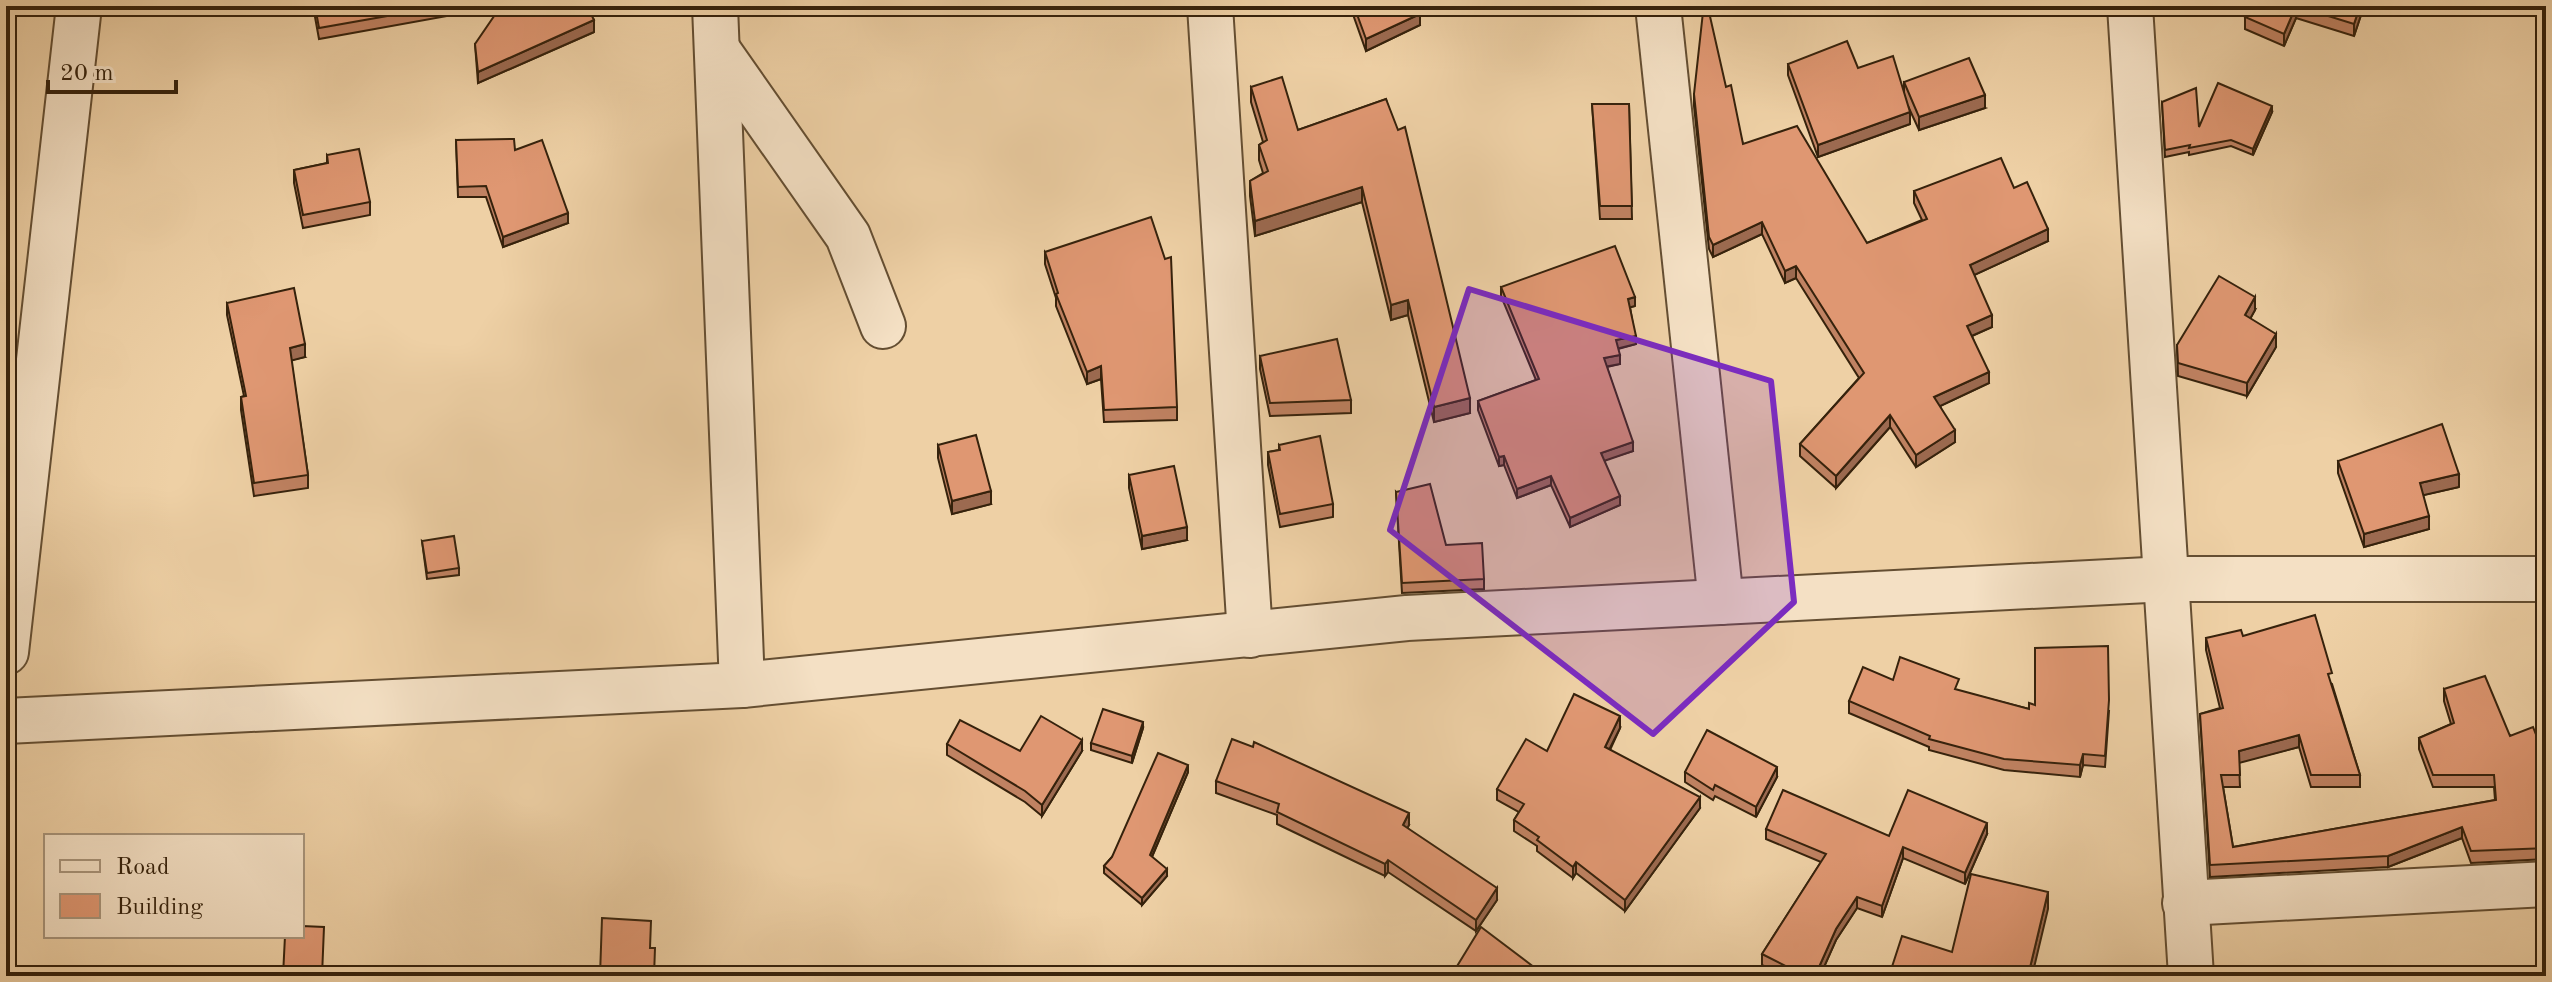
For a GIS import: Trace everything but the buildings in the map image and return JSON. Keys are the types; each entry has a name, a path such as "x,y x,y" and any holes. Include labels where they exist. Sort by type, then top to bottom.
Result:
{"street":[{"path":"6,652 22,360 79,6"},
{"path":"715,6 742,685"},
{"path":"1210,6 1250,635"},
{"path":"1658,6 1721,602"},
{"path":"2130,6 2191,976"},
{"path":"717,49 848,236 883,326"},
{"path":"6,721 742,685 1407,618 2167,579 2546,579"},
{"path":"2185,903 2546,884"}],"highlighted area":[{"path":"1469,289 1771,381 1794,602 1653,734 1390,530"}]}
